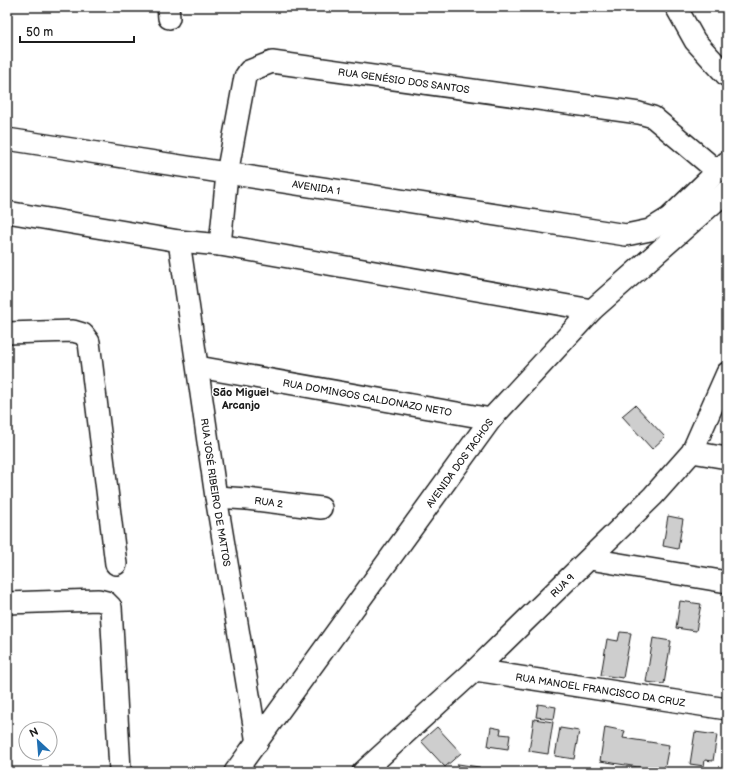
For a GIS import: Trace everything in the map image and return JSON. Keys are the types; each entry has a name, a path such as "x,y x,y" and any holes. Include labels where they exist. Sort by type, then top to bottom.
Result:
{"street":[{"path":"676,7 695,41 727,76"},
{"name":"RUA GENÉSIO DOS SANTOS","path":"220,245 227,174 245,77 249,71 272,62 639,112 653,118 722,166"},
{"name":"AVENIDA 1","path":"7,139 626,235 650,230 669,218 722,166"},
{"name":"AVENIDA DOS TACHOS","path":"235,772 491,419 592,310 727,191"},
{"path":"7,212 179,241 220,245 592,310"},
{"name":"RUA JOSÉ RIBEIRO DE MATTOS","path":"179,241 216,497 257,743"},
{"path":"7,333 73,331 83,334 89,342 116,564"},
{"name":"RUA DOMINGOS CALDONAZO NETO","path":"198,366 491,419"},
{"name":"RUA 9","path":"363,772 474,670 590,559 652,496 692,452 727,373"},
{"path":"692,452 727,458"},
{"name":"RUA 2","path":"216,497 247,499 321,508"},
{"path":"590,559 727,582"},
{"path":"7,604 98,600 106,602 111,607 120,770"},
{"name":"RUA MANOEL FRANCISCO DA CRUZ","path":"474,670 727,709"}],"building":[{"path":"635,405 665,437 652,449 622,416"},
{"path":"668,516 683,519 678,549 663,546"},
{"path":"727,542 727,562 724,561"},
{"path":"680,601 701,604 696,631 676,628"},
{"path":"725,618 727,619 727,639 722,638"},
{"path":"620,632 631,633 623,678 601,675 607,639 618,641"},
{"path":"653,638 671,641 664,684 646,682"},
{"path":"538,704 556,707 554,719 536,717"},
{"path":"534,719 553,722 548,754 529,751"},
{"path":"437,727 461,753 445,767 421,741"},
{"path":"491,727 501,729 500,734 510,735 508,749 488,746"},
{"path":"605,727 625,731 623,738 669,745 664,771 600,761"},
{"path":"560,728 579,731 574,759 555,756"},
{"path":"695,732 717,735 713,761 705,760 704,766 690,764"},
{"path":"458,764 479,767 478,772 456,772"}],"district":[{"name":"São Miguel Arcanjo","path":"241,398"}]}
